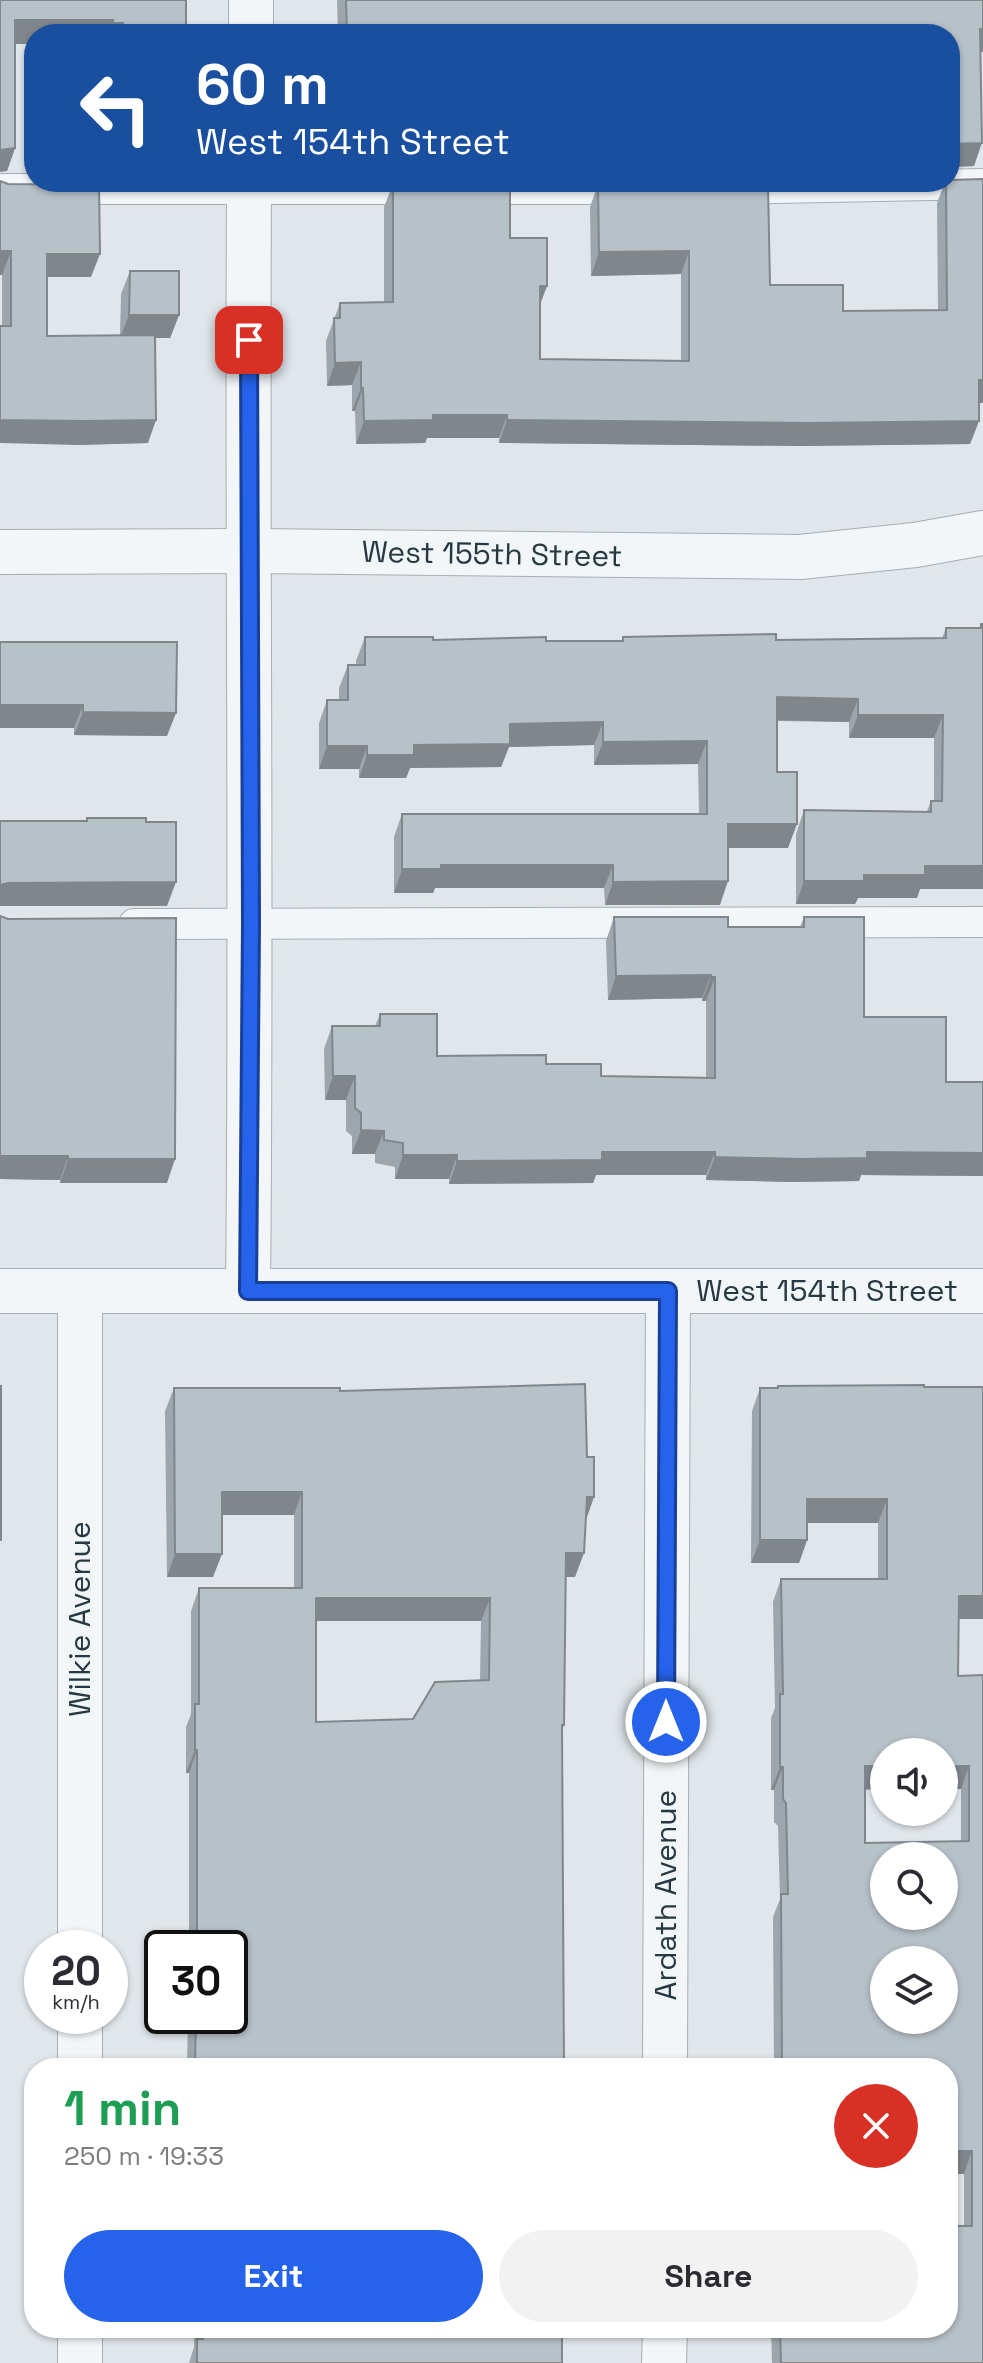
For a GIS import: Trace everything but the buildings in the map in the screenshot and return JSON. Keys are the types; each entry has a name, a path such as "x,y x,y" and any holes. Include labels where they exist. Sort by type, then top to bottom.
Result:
{"street":[{"path":"251,0 251,24"},
{"path":"248,1291 251,924 249,192"},
{"name":"West 155th Street","path":"0,552 248,551 800,557 915,545 983,533"},
{"name":"West 154th Street","path":"0,1291 983,1291"},
{"name":"Wilkie Avenue","path":"80,1291 80,1930"},
{"name":"Ardath Avenue","path":"665,2058 668,1291"},
{"path":"80,2034 80,2058"},
{"path":"80,2338 80,2363"},
{"path":"664,2363 665,2338"}],"lane":[{"path":"960,184 983,184"},
{"path":"0,189 24,189"},
{"path":"110,924 983,922"}],"route":[{"path":"249,340 251,924 248,1291 668,1291 666,1722"}]}
